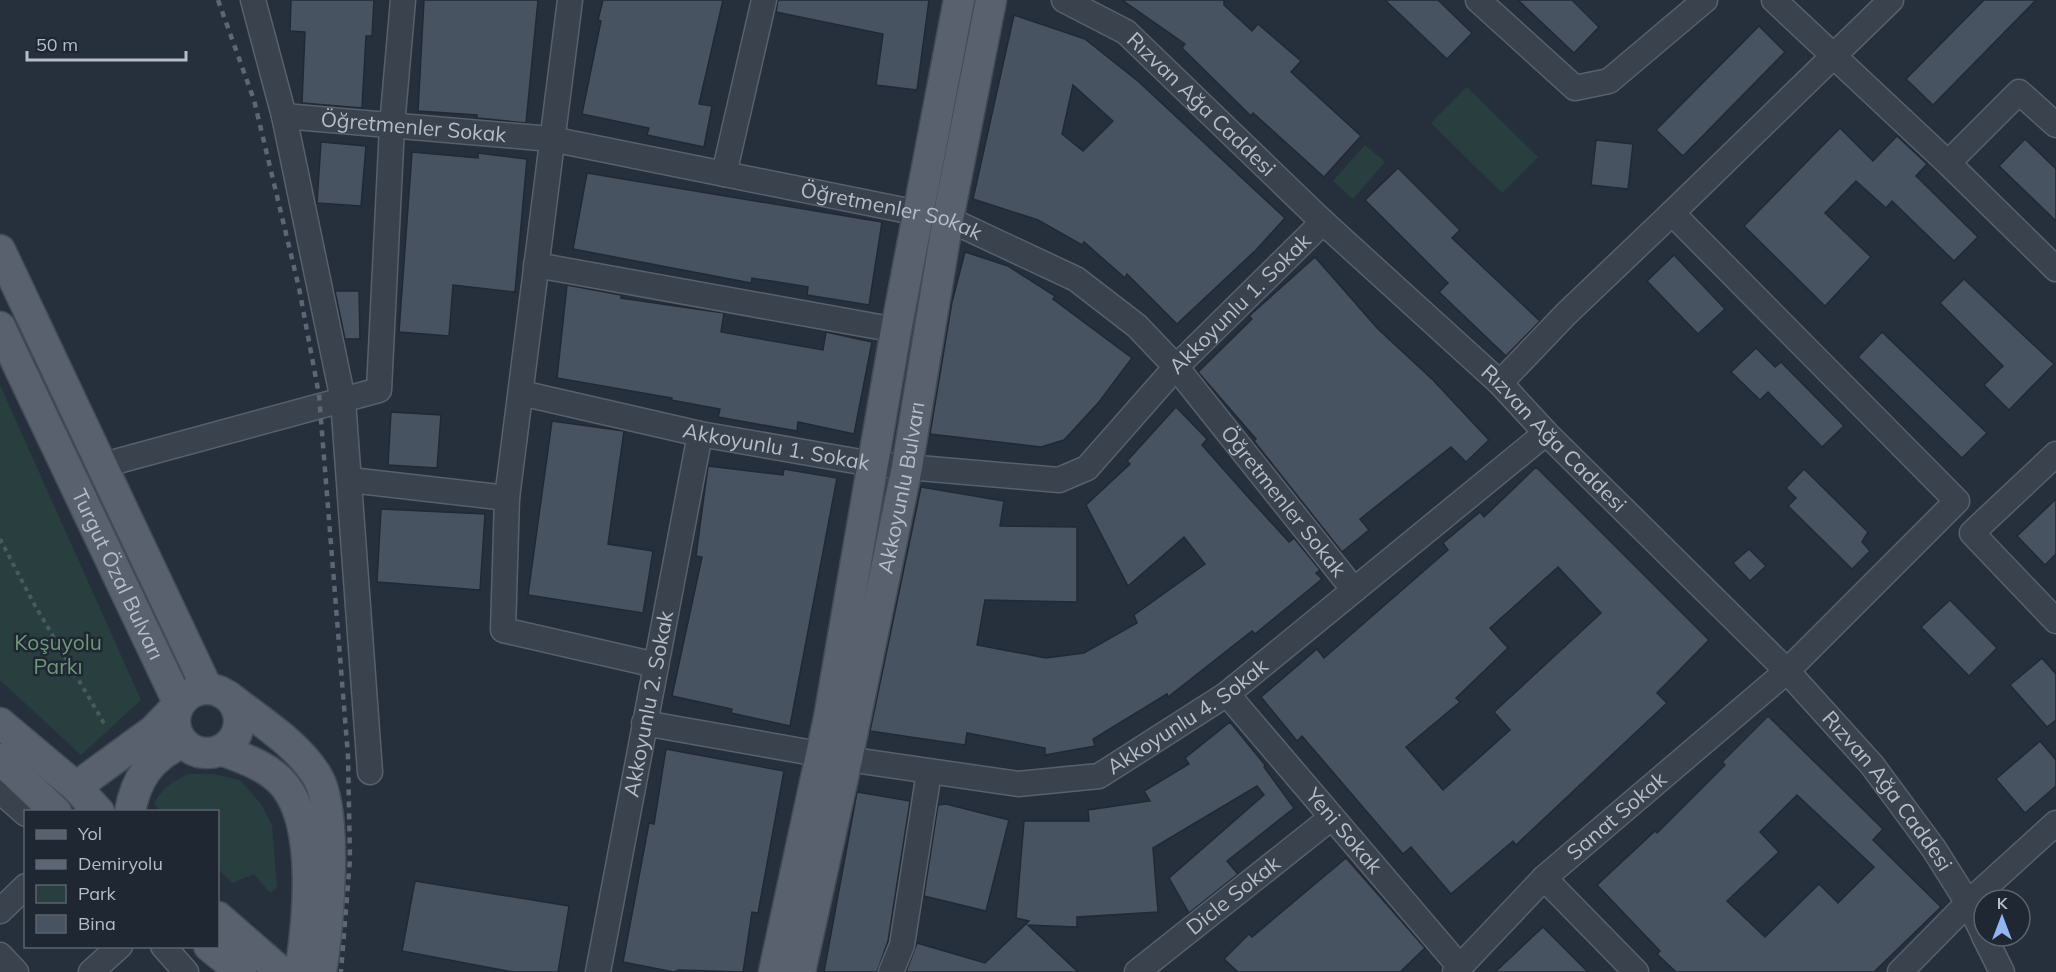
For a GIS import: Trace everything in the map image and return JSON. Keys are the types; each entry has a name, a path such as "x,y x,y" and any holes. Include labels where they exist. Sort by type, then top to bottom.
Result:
{"main road":[{"name":"Akkoyunlu Bulvarı","path":"800,972 834,757 872,464 959,0"},
{"name":"Akkoyunlu Bulvarı","path":"774,972 834,757 908,467 948,219 991,0"},
{"name":"Turgut Özal Bulvarı","path":"0,250 100,466 218,692"},
{"name":"Turgut Özal Bulvarı","path":"0,327 179,704"},
{"path":"76,788 154,730 191,692 218,692 303,756 319,778 328,820 317,930 300,972"},
{"path":"179,704 174,724 182,742 201,753 221,750 230,744 239,725 239,714 218,692"},
{"path":"0,723 76,788 97,810"},
{"path":"130,810 136,784 148,766 163,751 182,742"},
{"path":"221,750 255,763 284,785 299,811 321,972"},
{"path":"0,759 54,810"},
{"path":"219,918 281,972"},
{"path":"211,948 241,972"}],"street":[{"path":"253,0 284,116 343,400 370,771"},
{"path":"100,466 379,390 392,126 403,0"},
{"path":"570,0 507,498 503,630 656,665"},
{"path":"724,174 764,0"},
{"name":"Rızvan Ağa Caddesi","path":"1064,0 1126,32 1323,222 1500,383 1546,433 1787,671 1872,765 1934,849 1972,911"},
{"path":"1478,0 1575,88 1609,81 1704,0"},
{"path":"1774,0 1948,163 2056,269"},
{"path":"1500,383 1566,314 1891,0"},
{"path":"1948,163 2019,92 2056,125"},
{"name":"Öğretmenler Sokak","path":"284,116 551,139 948,219 1076,279 1137,326 1176,368 1354,590"},
{"name":"Sanat Sokak","path":"1457,970 1544,878 1787,671 1957,501 1672,213"},
{"name":"Akkoyunlu 1. Sokak","path":"521,393 699,434 872,464 1059,480 1087,468 1176,368 1323,222"},
{"path":"536,265 896,330"},
{"name":"Akkoyunlu 4. Sokak","path":"644,723 834,757 1018,784 1099,776 1227,694 1546,433"},
{"name":"Akkoyunlu 2. Sokak","path":"598,972 699,434"},
{"path":"2056,454 1972,533 2056,621"},
{"path":"350,480 507,498"},
{"name":"Yeni Sokak","path":"1227,694 1457,970"},
{"path":"891,972 902,945 929,771"},
{"path":"0,791 24,812"},
{"name":"Dicle Sokak","path":"1137,972 1331,818"},
{"path":"1900,972 1968,903 2056,823"},
{"path":"1544,878 1636,972"},
{"path":"0,910 24,888"},
{"path":"91,972 118,948"},
{"path":"165,948 185,972"},
{"name":"Rızvan Ağa Caddesi","path":"1990,948 2002,972"},
{"path":"0,955 16,972"}],"path":[{"path":"0,539 33,602 105,725"}],"green space":[{"path":"1467,87 1538,157 1502,193 1431,123"},
{"path":"1365,145 1385,162 1353,199 1333,181"},
{"name":"Koşuyolu Parkı","path":"0,385 141,700 81,755 0,680"},
{"path":"189,774 214,774 240,780 261,804 272,825 277,888 270,893 254,874 232,883 219,870 219,810 159,810 154,803 173,782"}],"building":[{"path":"291,0 374,0 372,36 366,36 362,108 302,103 305,32 290,31"},
{"path":"424,0 538,0 526,123 477,118 477,115 418,111"},
{"path":"603,0 723,0 699,104 712,106 704,147 647,135 649,128 582,114 601,21 598,20"},
{"path":"778,0 929,0 917,90 876,85 883,34 776,12"},
{"path":"1122,0 1224,0 1224,5 1252,31 1258,24 1301,61 1291,72 1361,136 1324,177 1253,113 1251,116 1182,48 1185,44"},
{"path":"1385,0 1438,0 1472,33 1447,59"},
{"path":"1518,0 1572,0 1599,27 1574,53"},
{"path":"1984,0 2036,0 1933,105 1906,79"},
{"path":"1014,15 1085,39 1139,82 1285,218 1256,250 1177,324 1127,274 1125,278 1084,242 1082,245 1038,220 973,199","holes":["1073,85 1113,121 1083,151 1062,134"]},
{"path":"1759,26 1785,52 1683,156 1656,130"},
{"path":"1840,128 1873,161 1897,136 1927,164 1916,176 1978,237 1954,261 1892,201 1886,208 1856,181 1825,213 1871,257 1825,306 1744,226"},
{"path":"2025,139 2056,169 2056,221 1999,166"},
{"path":"1596,140 1633,144 1628,189 1591,185"},
{"path":"321,142 366,146 361,206 317,203"},
{"path":"412,152 478,158 478,153 527,159 515,292 453,285 449,336 399,332"},
{"path":"1398,168 1460,230 1452,238 1540,321 1506,356 1439,292 1448,283 1365,200"},
{"path":"587,173 882,222 869,305 807,295 808,287 752,278 751,283 573,249"},
{"path":"965,252 1008,266 1055,296 1053,299 1132,358 1099,402 1064,440 1041,447 930,434 952,302"},
{"path":"1674,255 1725,309 1698,334 1647,281"},
{"path":"1315,257 1378,329 1433,380 1489,440 1466,462 1451,447 1360,519 1369,530 1342,552 1254,441 1256,439 1198,372 1252,319 1249,316"},
{"path":"1964,279 2054,364 2009,410 1984,385 2003,366 1940,303"},
{"path":"567,285 621,295 621,298 724,313 721,332 823,350 826,332 872,342 854,434 798,422 797,431 718,417 720,409 671,400 672,398 557,378"},
{"path":"335,291 359,291 360,339 345,339"},
{"path":"1882,332 1987,433 1962,458 1858,357"},
{"path":"1756,348 1775,367 1781,362 1844,426 1822,447 1768,392 1760,400 1731,372"},
{"path":"1176,407 1207,439 1202,445 1248,497 1289,542 1294,538 1320,570 1316,573 1322,579 1255,634 1252,631 1168,697 1167,694 1093,739 1095,746 1045,755 1045,748 967,733 965,745 870,731 921,487 1004,501 1000,526 1077,527 1077,602 985,600 977,645 1046,658 1084,653 1137,623 1134,615 1205,564 1184,537 1128,586 1086,505 1130,464 1127,461"},
{"path":"391,412 441,415 437,468 388,465"},
{"path":"552,421 624,431 608,544 653,551 643,613 528,595"},
{"path":"708,466 783,475 784,469 837,478 790,726 731,713 732,709 672,696 702,557 696,556"},
{"path":"1536,467 1709,640 1657,693 1667,703 1516,845 1513,841 1451,894 1411,847 1403,854 1302,736 1297,741 1261,697 1317,649 1324,658 1448,550 1443,543 1480,512 1484,517","holes":["1558,567 1601,613 1494,712 1510,730 1443,790 1406,747 1460,702 1456,698 1508,648 1490,628"]},
{"path":"1804,469 1868,532 1862,542 1870,551 1852,569 1788,506 1796,498 1786,488"},
{"path":"2056,499 2056,554 2045,565 2017,536"},
{"path":"381,509 485,514 480,590 377,582"},
{"path":"1749,549 1766,566 1750,581 1733,563"},
{"path":"1950,600 1997,648 1969,676 1921,627"},
{"path":"2042,658 2056,674 2056,720 2047,727 2010,685"},
{"path":"1768,716 1883,829 1873,840 1941,907 1874,972 1676,972 1657,954 1660,951 1597,885 1655,831 1657,833 1725,765 1722,762","holes":["1797,795 1874,867 1838,903 1819,884 1765,937 1727,901 1779,852 1760,832"]},
{"path":"1230,722 1265,765 1264,767 1294,808 1227,861 1238,874 1189,913 1169,878 1264,795 1257,786 1153,848 1158,912 1077,917 1077,927 1028,925 1078,972 906,972 917,943 985,963 1029,921 1016,918 1024,821 1089,821 1088,810 1150,801 1144,791 1189,764 1185,758"},
{"path":"2040,741 2056,760 2056,786 2025,813 1996,779"},
{"path":"666,749 784,771 758,913 752,912 743,972 679,970 674,972 623,962 649,823 654,824"},
{"path":"857,792 910,801 888,941 877,972 824,972"},
{"path":"946,804 1009,820 986,911 924,896 938,805"},
{"path":"1346,858 1425,948 1400,972 1238,972 1224,959 1249,934 1252,937"},
{"path":"415,881 569,906 558,972 513,972 402,951"},
{"path":"1543,927 1588,972 1495,972"}],"railway":[{"path":"218,0 254,100 299,288 319,395 348,756 350,859 341,972"}]}
